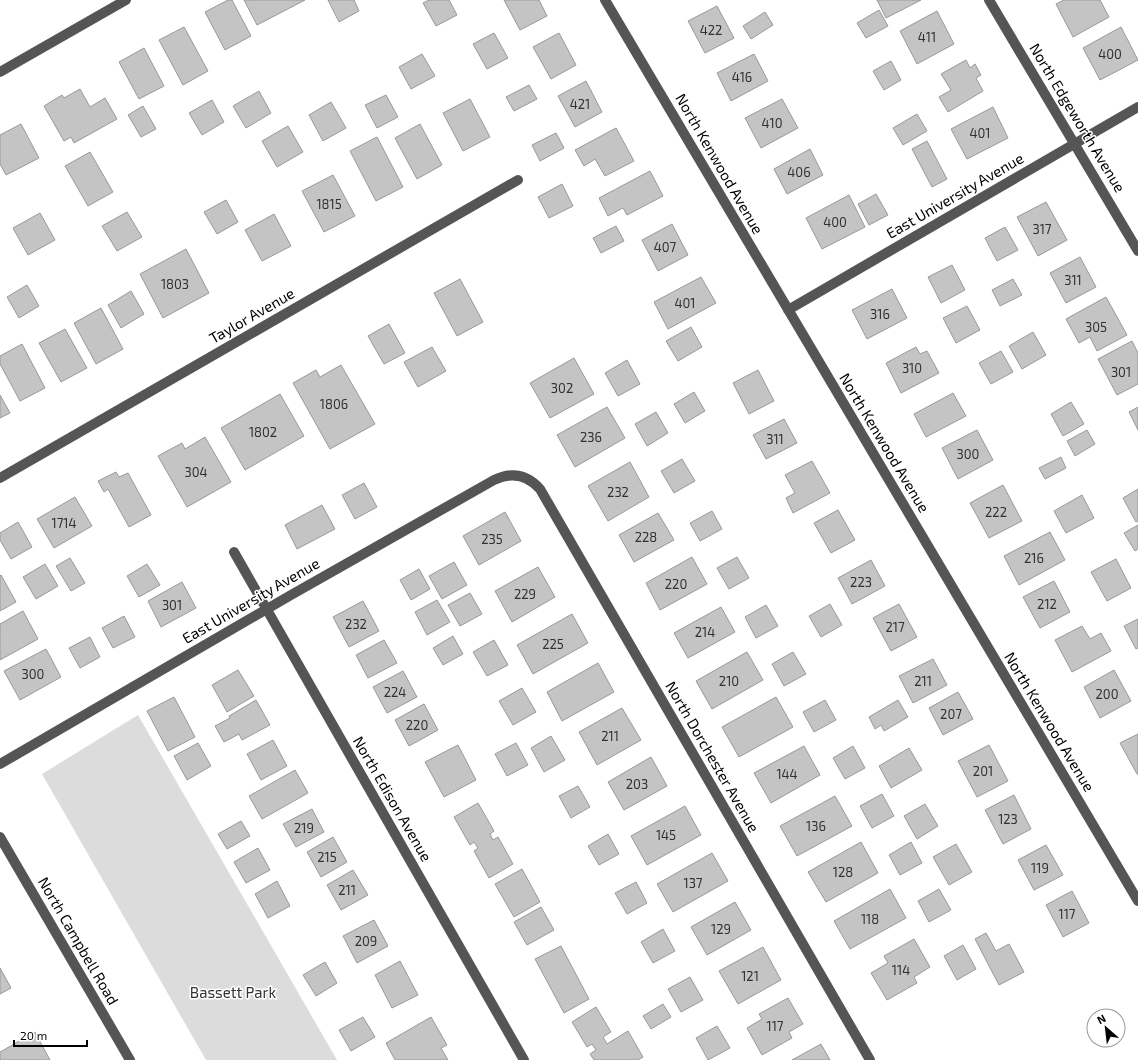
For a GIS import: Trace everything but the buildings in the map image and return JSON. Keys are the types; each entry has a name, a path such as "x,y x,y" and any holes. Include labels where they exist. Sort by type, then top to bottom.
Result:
{"street":[{"path":"0,72 126,0"},
{"name":"North Kenwood Avenue","path":"605,0 1138,901"},
{"name":"North Edgeworth Avenue","path":"989,0 1138,251"},
{"name":"East University Avenue","path":"788,310 1138,107"},
{"name":"Taylor Avenue","path":"0,478 518,180"},
{"name":"East University Avenue","path":"0,764 494,480 503,476 522,476"},
{"name":"North Dorchester Avenue","path":"522,476 534,482 540,489 870,1060"},
{"name":"North Edison Avenue","path":"234,552 524,1060"},
{"name":"North Campbell Road","path":"0,837 130,1060"}],"green space":[{"name":"Bassett Park","path":"138,715 337,1060 206,1060 42,774"}]}
